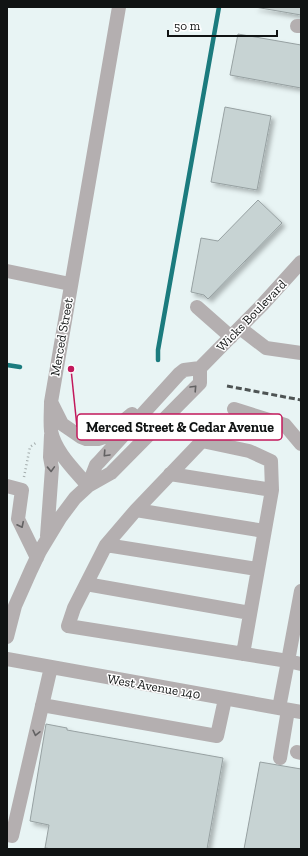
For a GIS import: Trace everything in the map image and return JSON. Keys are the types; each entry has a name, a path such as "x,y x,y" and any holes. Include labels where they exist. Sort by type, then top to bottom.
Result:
{"street":[{"name":"Merced Street","path":"88,486 65,460 55,441 51,430 51,402 70,284 119,7"},
{"name":"Wicks Boulevard","path":"200,368 301,262"},
{"path":"7,272 70,284"},
{"path":"197,307 235,333 266,348 301,353"},
{"path":"7,637 16,606 37,558 47,538 60,518 75,498 88,486 111,473 200,382 200,368 184,370 110,433 98,439 81,437 62,424 51,402"},
{"path":"88,486 98,462 179,374"},
{"path":"234,409 285,426 301,444"},
{"path":"47,538 52,468 50,457 51,430"},
{"path":"243,654 272,490 271,461 249,451 202,441 136,510 106,545 74,608 68,626 243,654 294,662"},
{"path":"170,474 272,490"},
{"path":"7,486 22,490 18,519 37,558"},
{"path":"136,510 264,531"},
{"path":"106,545 257,569"},
{"path":"86,584 250,614"},
{"path":"280,758 289,710 301,591"},
{"name":"West Avenue 140","path":"7,659 289,710"},
{"path":"7,835 12,836 51,668"},
{"path":"42,705 217,736 225,699"}],"path":[{"path":"22,490 30,447 51,430"}],"building":[{"path":"255,7 301,7 301,15"},
{"path":"238,34 301,45 301,88 230,75"},
{"path":"225,107 271,116 257,190 211,182"},
{"path":"258,200 282,223 208,299 204,295 191,292 201,238 218,241"},
{"path":"46,724 67,728 67,730 223,758 207,849 45,848 49,825 30,821"},
{"path":"260,762 301,769 301,849 244,849"}],"waterway":[{"path":"158,360 158,350 219,7"},
{"path":"7,365 20,367"}],"railway":[{"path":"227,386 301,400"}],"place":[{"name":"Merced Street & Cedar Avenue","path":"71,369"}]}
